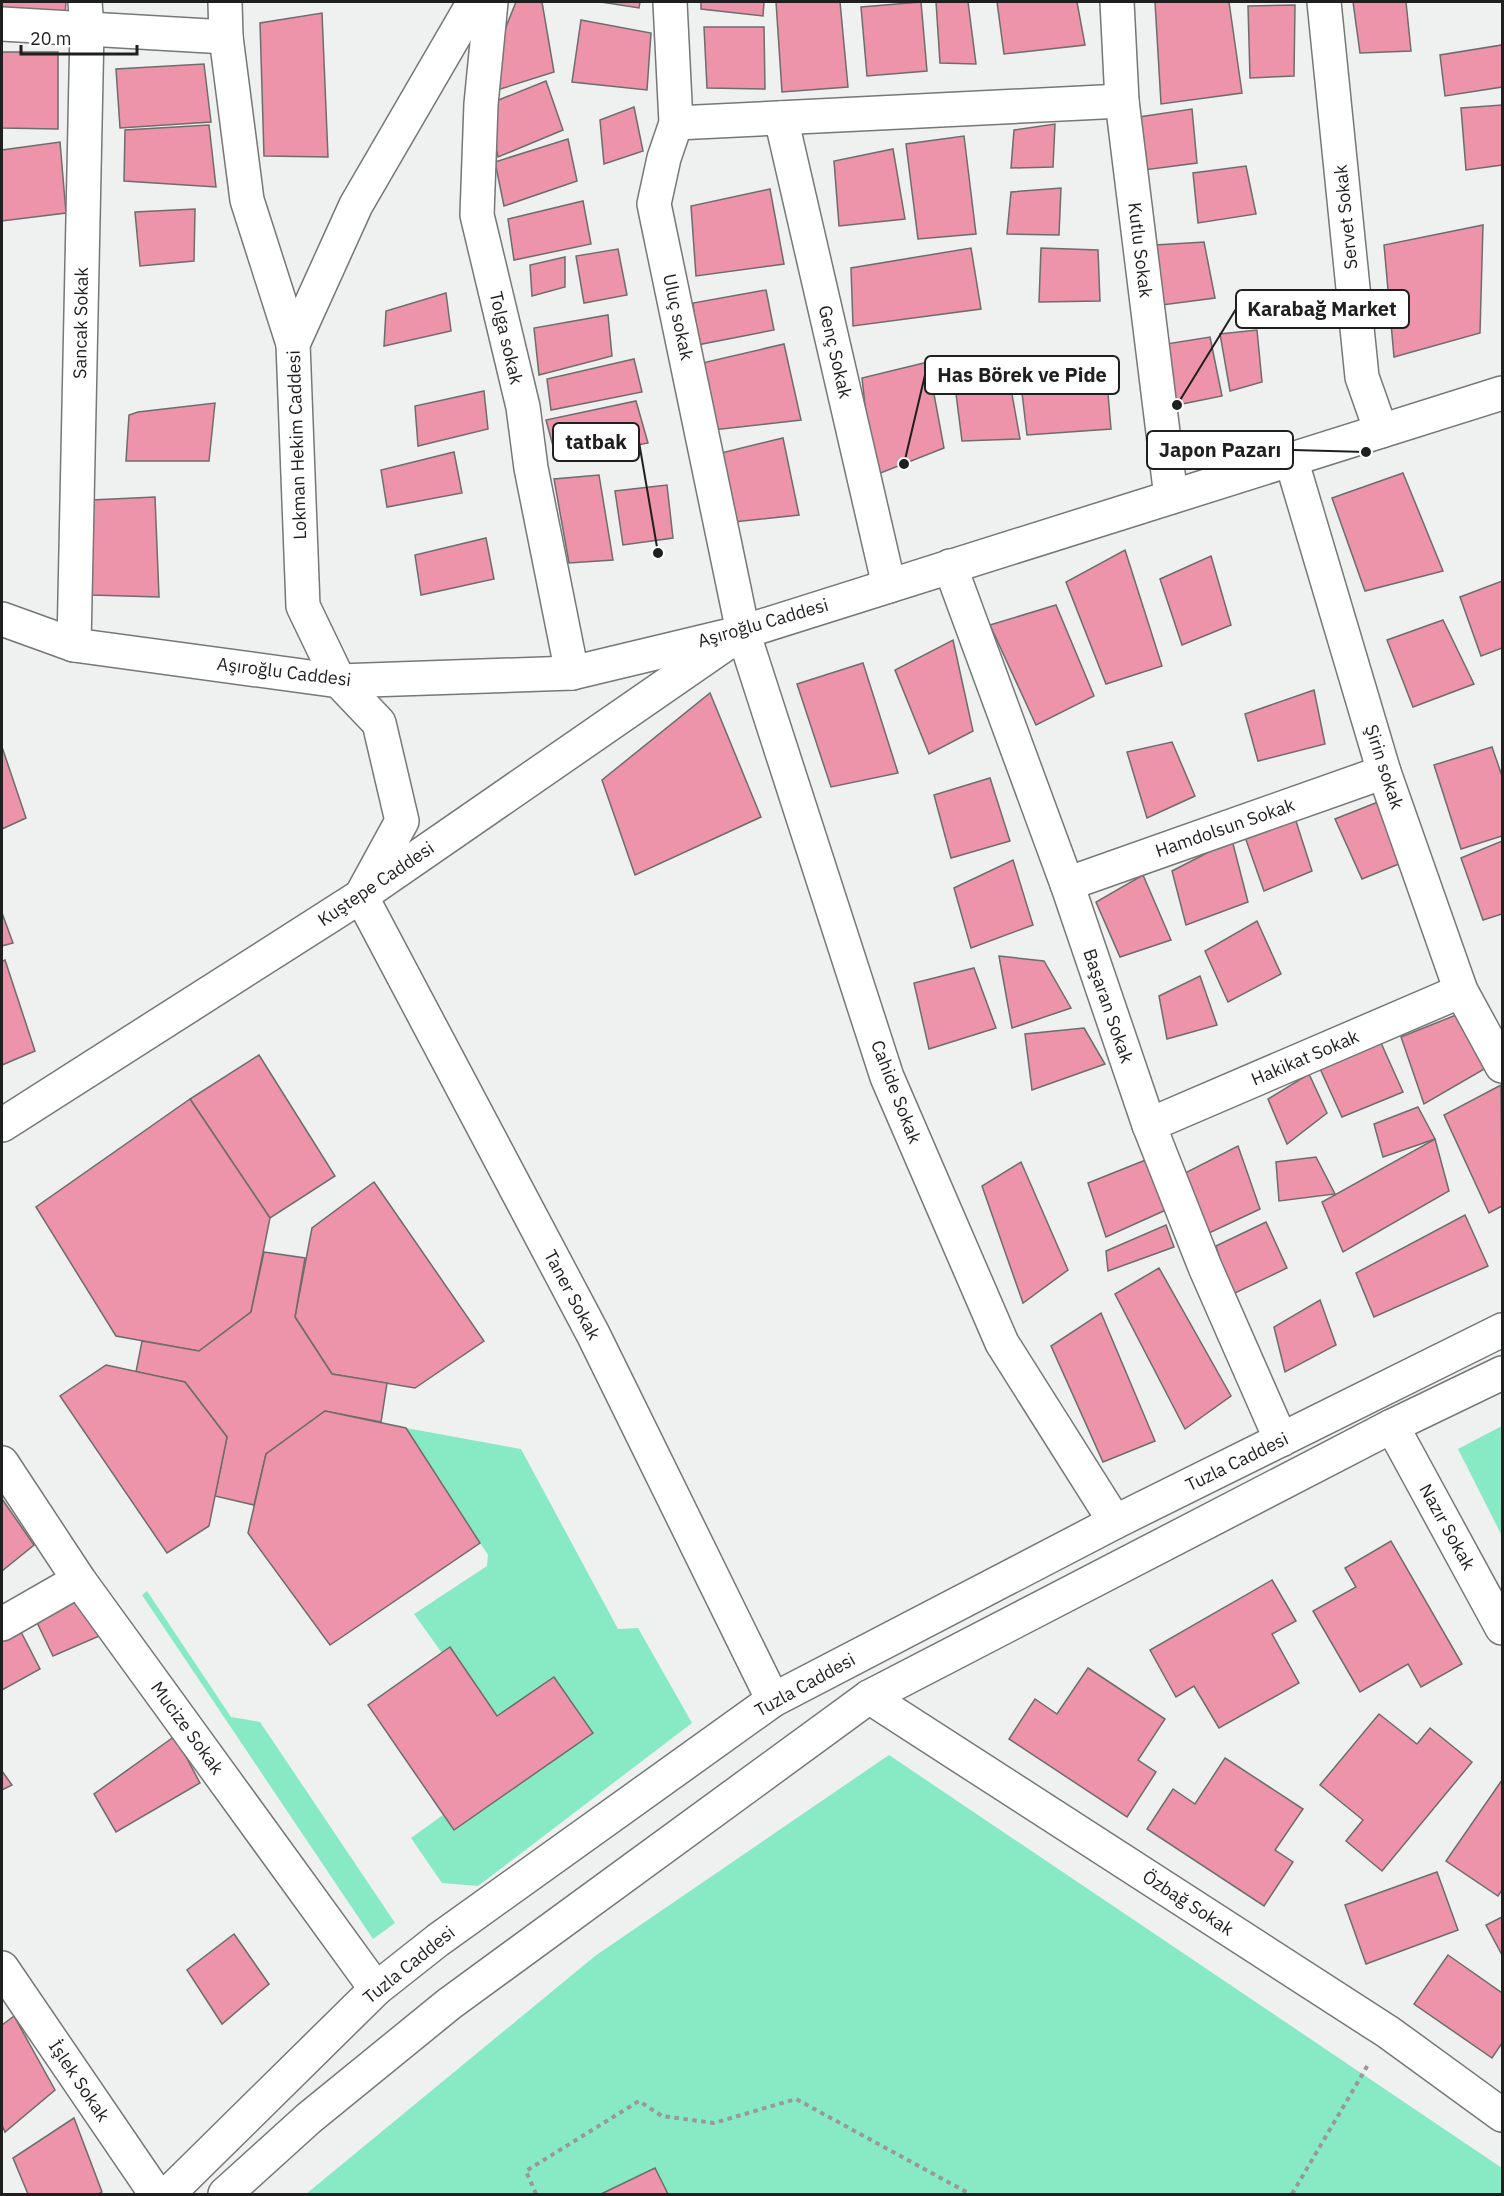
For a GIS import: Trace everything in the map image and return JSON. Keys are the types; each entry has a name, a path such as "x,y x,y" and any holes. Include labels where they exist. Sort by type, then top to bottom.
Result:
{"street":[{"path":"225,2 226,37 247,200 293,344"},
{"name":"Lokman Hekim Caddesi","path":"361,896 402,821 379,723 339,681 303,606 293,344 356,205 474,2"},
{"name":"Tolga sokak","path":"490,2 481,104 477,215 523,407 531,468 572,673"},
{"name":"Uluç sokak","path":"670,2 676,123 664,158 654,204 743,632"},
{"name":"Kutlu Sokak","path":"1117,2 1122,101 1171,497"},
{"name":"Servet Sokak","path":"1324,2 1362,377 1381,430"},
{"path":"2,24 86,15 226,37"},
{"name":"Sancak Sokak","path":"74,645 86,15"},
{"path":"676,123 1122,101"},
{"name":"Genç Sokak","path":"781,118 889,586"},
{"name":"Aşıroğlu Caddesi","path":"2,619 74,645 339,681 572,673 743,632 1503,393"},
{"name":"Şirin sokak","path":"1291,459 1384,772 1461,991 1503,1066"},
{"name":"Başaran Sokak","path":"950,566 1067,884 1149,1125 1205,1267 1281,1440"},
{"name":"Kuştepe Caddesi","path":"2,1125 361,896 743,632"},
{"name":"Cahide Sokak","path":"743,632 887,1077 1002,1343 1114,1522"},
{"name":"Hamdolsun Sokak","path":"1067,884 1384,772"},
{"name":"Taner Sokak","path":"361,896 593,1334 773,1700"},
{"name":"Hakikat Sokak","path":"1149,1125 1461,991"},
{"name":"Tuzla Caddesi","path":"168,2194 376,1989 438,1940 773,1700 1114,1522 1503,1330"},
{"path":"225,2194 309,2118 448,2004 869,1696 1392,1426 1503,1373"},
{"name":"Nazır Sokak","path":"1392,1426 1503,1628"},
{"name":"Mucize Sokak","path":"2,1463 80,1580 376,1989"},
{"path":"2,1624 80,1580"},
{"name":"Özbağ Sokak","path":"869,1696 1388,2032 1503,2115"},
{"name":"İşlek Sokak","path":"2,1968 156,2194"}],"path":[{"path":"1292,2194 1388,2032"},
{"path":"536,2194 526,2171 639,2101 662,2116 714,2123 796,2099 970,2194"}],"green space":[{"path":"1502,1426 1502,1536 1458,1449"},
{"path":"406,1428 521,1449 618,1629 638,1628 692,1723 478,1886 442,1883 411,1838 443,1815 454,1829 592,1733 554,1677 497,1716 450,1647 442,1653 414,1614 487,1566 488,1555"},
{"path":"147,1591 231,1717 260,1722 395,1923 373,1939 142,1595"},
{"path":"889,1755 1502,2168 1502,2194 306,2194 595,1956"}],"building":[{"path":"2,2 66,2 65,15 2,11"},
{"path":"516,2 542,2 554,72 494,91 491,64"},
{"path":"601,2 640,2 639,8"},
{"path":"701,2 764,2 763,16 701,9"},
{"path":"776,2 840,2 848,87 782,92"},
{"path":"921,2 927,71 867,76 861,7"},
{"path":"936,2 968,2 976,64 940,63"},
{"path":"997,2 1077,2 1085,45 1004,54"},
{"path":"1155,2 1229,2 1242,93 1161,104"},
{"path":"1353,2 1406,2 1411,51 1360,53"},
{"path":"1295,5 1294,76 1250,78 1248,6"},
{"path":"322,13 328,157 264,156 260,23"},
{"path":"581,20 651,33 647,90 572,82"},
{"path":"704,27 764,27 765,89 707,88"},
{"path":"1502,45 1502,87 1445,96 1440,55"},
{"path":"2,52 58,52 58,129 2,128"},
{"path":"204,64 211,122 120,128 116,69"},
{"path":"546,81 563,130 498,157 486,105"},
{"path":"1502,105 1502,165 1466,170 1461,108"},
{"path":"634,107 643,151 604,164 600,120"},
{"path":"1192,109 1197,163 1144,170 1139,117"},
{"path":"1055,124 1053,167 1011,168 1014,130"},
{"path":"209,125 216,187 124,181 125,130"},
{"path":"964,136 976,234 918,239 906,144"},
{"path":"568,139 577,181 504,206 495,162"},
{"path":"60,142 66,213 2,221 2,150"},
{"path":"893,149 905,219 839,226 834,161"},
{"path":"1246,166 1256,214 1198,223 1193,173"},
{"path":"1061,188 1059,235 1007,234 1011,192"},
{"path":"770,189 784,264 696,276 691,206"},
{"path":"583,201 591,244 514,260 508,219"},
{"path":"195,209 194,261 140,266 135,212"},
{"path":"1483,225 1480,333 1394,357 1384,245"},
{"path":"1204,242 1215,298 1162,305 1155,245"},
{"path":"971,248 981,309 853,326 851,268"},
{"path":"1041,248 1098,250 1100,301 1039,302"},
{"path":"618,249 627,295 584,303 576,256"},
{"path":"565,257 565,287 532,296 530,265"},
{"path":"766,290 774,330 697,345 693,303"},
{"path":"446,293 451,331 384,346 386,311"},
{"path":"608,315 612,356 539,375 534,328"},
{"path":"1257,330 1262,382 1230,391 1220,334"},
{"path":"1210,337 1222,396 1177,405 1166,344"},
{"path":"784,344 801,420 704,431 698,364"},
{"path":"634,359 642,392 551,410 547,379"},
{"path":"928,362 944,448 873,476 862,378"},
{"path":"1106,369 1111,429 1027,435 1020,376"},
{"path":"1008,372 1020,439 962,441 954,378"},
{"path":"484,391 488,429 418,446 415,406"},
{"path":"636,401 648,443 557,461 546,420"},
{"path":"215,403 209,461 126,461 129,415"},
{"path":"783,438 799,515 734,522 721,453"},
{"path":"454,452 462,493 387,507 381,470"},
{"path":"1403,473 1443,571 1365,591 1332,498"},
{"path":"599,475 613,560 569,563 554,479"},
{"path":"667,485 673,538 623,545 615,491"},
{"path":"155,497 159,597 91,595 91,500"},
{"path":"486,538 494,579 421,595 415,555"},
{"path":"1125,550 1162,666 1106,684 1066,582"},
{"path":"1211,556 1231,625 1182,645 1160,579"},
{"path":"1502,581 1502,648 1481,656 1460,597"},
{"path":"1056,605 1094,696 1036,725 990,625"},
{"path":"1443,620 1474,684 1413,707 1387,640"},
{"path":"953,640 973,731 929,754 895,670"},
{"path":"863,663 898,773 831,787 797,684"},
{"path":"1314,690 1325,744 1258,761 1245,714"},
{"path":"710,693 761,817 635,875 602,780"},
{"path":"1172,742 1195,796 1147,818 1127,752"},
{"path":"2,747 26,818 2,829"},
{"path":"1492,747 1502,776 1502,836 1461,849 1434,765"},
{"path":"990,778 1010,841 951,858 934,795"},
{"path":"1378,802 1406,861 1362,879 1335,819"},
{"path":"1295,818 1312,871 1264,891 1245,837"},
{"path":"1232,840 1248,902 1186,925 1172,871"},
{"path":"1502,841 1502,914 1483,920 1461,858"},
{"path":"1013,860 1033,925 971,948 954,888"},
{"path":"1143,875 1171,940 1120,957 1096,902"},
{"path":"2,913 13,943 2,946"},
{"path":"1257,921 1281,974 1228,1002 1205,951"},
{"path":"999,956 1044,961 1071,1008 1012,1028"},
{"path":"5,960 35,1051 2,1065 2,962"},
{"path":"974,968 996,1028 929,1049 914,983"},
{"path":"1200,976 1217,1025 1167,1039 1159,996"},
{"path":"1456,1015 1486,1068 1424,1104 1401,1037"},
{"path":"1084,1028 1105,1064 1032,1090 1025,1034"},
{"path":"1377,1034 1403,1092 1342,1117 1317,1062"},
{"path":"259,1055 335,1176 270,1218 190,1099"},
{"path":"1309,1074 1327,1113 1287,1144 1268,1099"},
{"path":"1501,1085 1502,1206 1489,1213 1444,1115"},
{"path":"190,1099 270,1218 251,1312 199,1351 116,1336 36,1207"},
{"path":"1418,1107 1435,1139 1383,1157 1374,1124"},
{"path":"1435,1139 1449,1191 1343,1252 1322,1202"},
{"path":"1238,1146 1260,1209 1207,1234 1183,1174"},
{"path":"1316,1157 1335,1194 1279,1201 1276,1162"},
{"path":"1148,1159 1168,1209 1106,1237 1088,1183"},
{"path":"1021,1162 1068,1270 1023,1303 982,1186"},
{"path":"374,1182 484,1341 415,1388 332,1374 295,1317 312,1228"},
{"path":"1465,1215 1488,1266 1374,1317 1356,1273"},
{"path":"1266,1222 1287,1268 1231,1295 1216,1246"},
{"path":"1166,1225 1174,1247 1108,1271 1106,1251"},
{"path":"264,1252 305,1258 295,1317 332,1374 387,1383 381,1422 325,1411 266,1454 254,1505 215,1496 227,1437 185,1382 136,1372 142,1341 199,1351 251,1312"},
{"path":"1159,1268 1231,1396 1185,1429 1115,1294"},
{"path":"1320,1300 1336,1345 1285,1372 1274,1327"},
{"path":"1101,1313 1155,1441 1103,1462 1051,1346"},
{"path":"106,1365 185,1382 227,1437 209,1526 167,1553 60,1396"},
{"path":"325,1411 406,1428 480,1543 330,1645 248,1533 266,1454"},
{"path":"2,1499 34,1545 2,1571"},
{"path":"1391,1541 1462,1664 1421,1687 1408,1664 1360,1692 1313,1611 1356,1587 1345,1568"},
{"path":"1272,1580 1296,1621 1272,1634 1299,1683 1219,1728 1194,1686 1176,1697 1150,1650"},
{"path":"79,1593 104,1634 53,1656 33,1614"},
{"path":"18,1626 40,1669 2,1690 2,1635"},
{"path":"450,1647 497,1716 554,1677 593,1733 454,1830 368,1705"},
{"path":"1088,1668 1165,1719 1138,1760 1156,1772 1127,1817 1009,1739 1035,1699 1057,1714"},
{"path":"1379,1714 1417,1744 1430,1728 1472,1762 1382,1871 1346,1841 1363,1820 1320,1785"},
{"path":"175,1736 200,1783 116,1832 94,1794"},
{"path":"1225,1758 1303,1809 1275,1850 1293,1862 1264,1906 1147,1829 1173,1789 1195,1804"},
{"path":"2,1771 12,1785 2,1790"},
{"path":"1502,1780 1502,1890 1498,1896 1446,1861"},
{"path":"1437,1872 1458,1930 1366,1964 1345,1905"},
{"path":"1502,1917 1502,1955 1486,1925"},
{"path":"234,1934 269,1984 222,2024 187,1970"},
{"path":"1448,1955 1502,1993 1502,2043 1492,2058 1414,2004"},
{"path":"14,2016 55,2090 5,2132 2,2125 2,2025"},
{"path":"74,2118 102,2192 98,2194 28,2194 13,2158"},
{"path":"655,2168 668,2194 601,2194"}],"place":[{"name":"Karabağ Market","path":"1177,405"},
{"name":"Japon Pazarı","path":"1366,452"},
{"name":"Has Börek ve Pide","path":"904,464"},
{"name":"tatbak","path":"658,553"}]}
